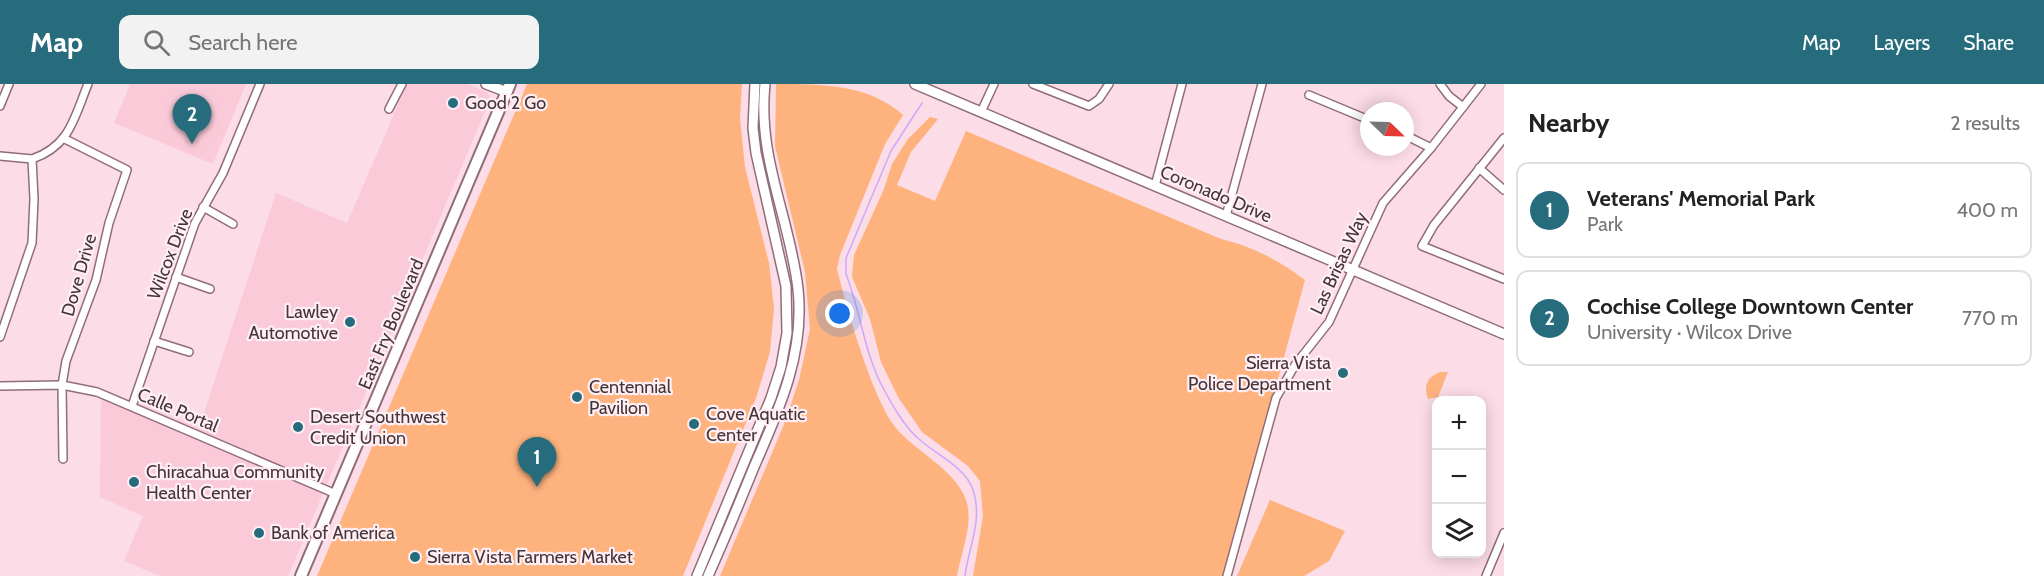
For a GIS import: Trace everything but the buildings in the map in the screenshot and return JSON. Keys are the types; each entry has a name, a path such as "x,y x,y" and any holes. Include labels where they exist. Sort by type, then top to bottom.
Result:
{"main road":[{"name":"East Fry Boulevard","path":"301,576 509,88"}],"street":[{"path":"0,106 9,84"},
{"path":"0,156 32,159 50,153 65,139 88,84"},
{"name":"Wilcox Drive","path":"132,406 195,224 223,173 260,84"},
{"path":"389,109 402,84"},
{"path":"486,84 509,88"},
{"path":"697,576 771,398 781,367 787,333 786,286 756,153 753,128 755,84"},
{"path":"708,576 788,385 799,325 798,288 768,163 764,131 765,84"},
{"name":"Coronado Drive","path":"915,84 1504,334"},
{"path":"981,112 994,84"},
{"path":"1033,84 1089,106 1100,99 1109,84"},
{"path":"1155,186 1182,84"},
{"path":"1226,216 1262,84"},
{"path":"1440,84 1449,96 1463,107"},
{"name":"Las Brisas Way","path":"1227,576 1276,398 1295,365 1329,322 1383,202 1431,148 1481,84"},
{"path":"1309,95 1360,116"},
{"path":"1504,138 1434,225 1422,246 1504,279"},
{"name":"Dove Drive","path":"63,459 62,385 66,361 96,280 109,223 127,170 65,139"},
{"path":"1414,140 1431,148"},
{"path":"0,337 32,243 34,199 32,159"},
{"path":"1479,168 1504,190"},
{"path":"203,207 232,224"},
{"path":"176,277 210,289"},
{"path":"154,341 189,352"},
{"name":"Calle Portal","path":"0,386 62,385 97,392 336,494"},
{"path":"1486,576 1504,533"}],"shaded area":[{"path":"130,84 246,84 213,164 114,123"},
{"path":"407,84 468,84 488,93 490,100 288,576 160,576 124,561 143,516 100,497 101,388 199,428 276,193 347,223"},
{"path":"527,84 742,84 740,119 745,167 769,263 774,308 770,352 756,398 683,576 317,576"},
{"path":"776,84 810,84 844,88 875,97 903,115 885,144 840,255 837,269 861,352 887,414 904,437 953,479 966,500 968,528 957,576 720,576 785,422 799,380 810,329 805,272 775,146"},
{"path":"930,117 938,119 911,152 897,185 935,201 966,131 1221,239 1255,250 1305,280 1224,576 973,576 983,516 980,481 968,466 922,432 898,397 881,362 870,319 852,277 854,255 884,189 892,164 908,139"},
{"path":"1440,372 1448,372 1438,396 1428,399 1427,382"},
{"path":"1270,500 1345,531 1329,561 1304,576 1237,576"}],"waterway":[{"path":"922,103 891,151 846,258 846,274 870,358 894,407 914,435 962,472 974,492 976,522 965,576"}],"place":[{"name":"Good 2 Go","path":"453,103"},
{"name":"Cochise College Downtown Center","path":"192,144"},
{"name":"Lawley Automotive","path":"350,322"},
{"name":"Sierra Vista Police Department","path":"1343,373"},
{"name":"Centennial Pavilion","path":"577,397"},
{"name":"Cove Aquatic Center","path":"694,424"},
{"name":"Desert Southwest Credit Union","path":"298,427"},
{"name":"Chiracahua Community Health Center","path":"134,482"},
{"name":"Veterans' Memorial Park","path":"537,487"},
{"name":"Bank of America","path":"259,533"},
{"name":"Sierra Vista Farmers Market","path":"415,557"}]}
